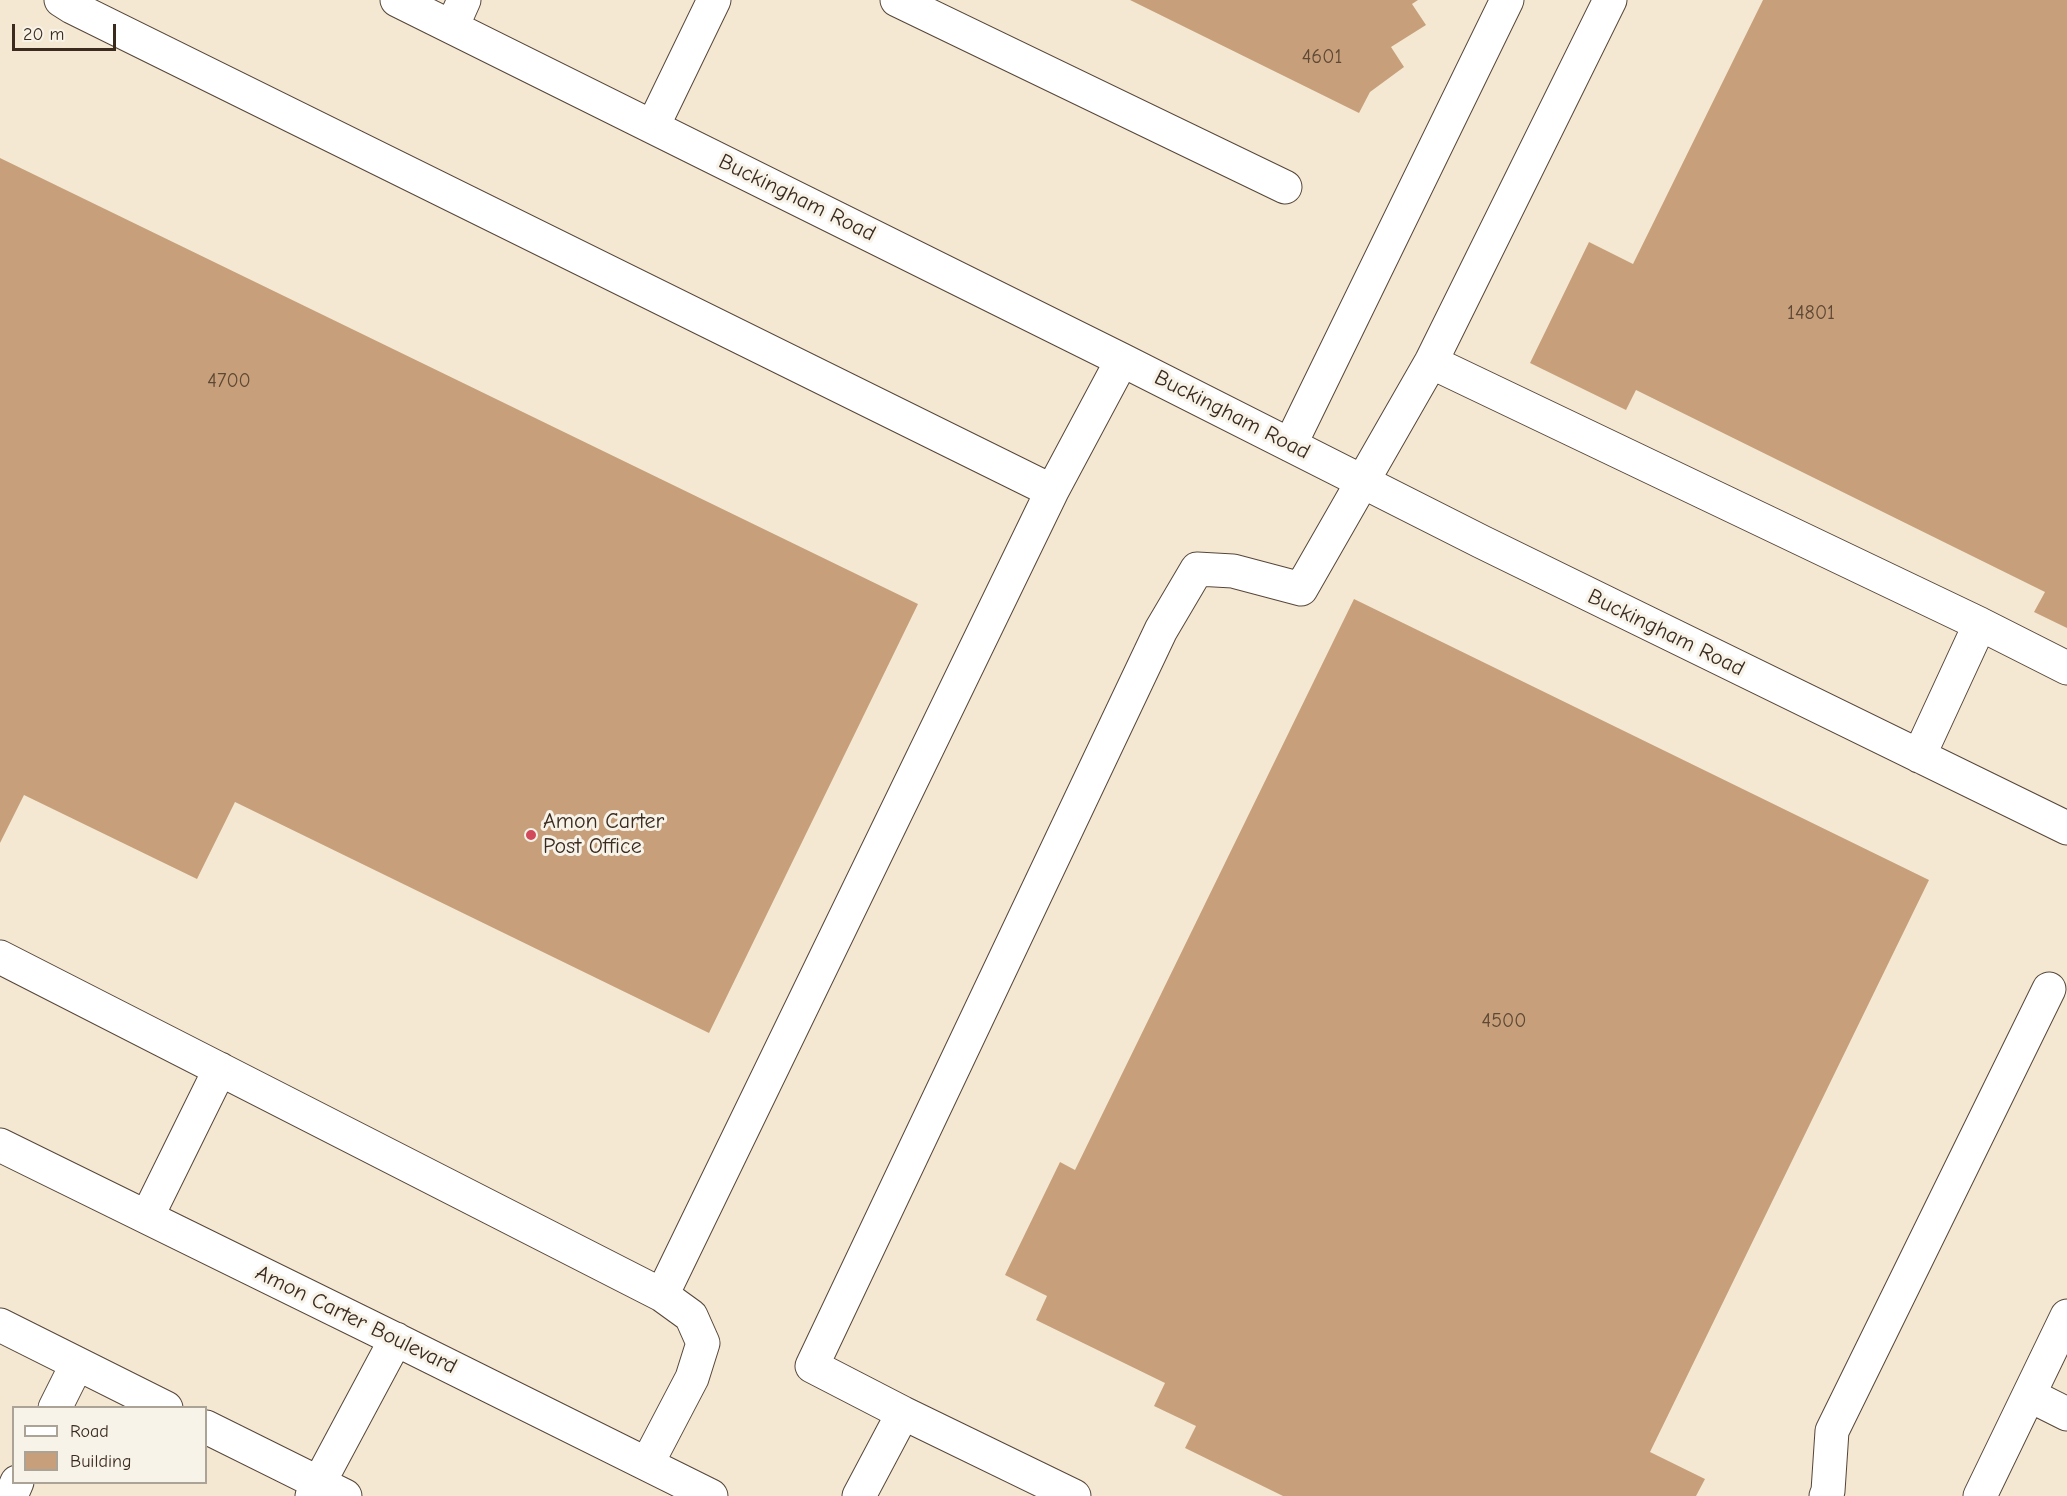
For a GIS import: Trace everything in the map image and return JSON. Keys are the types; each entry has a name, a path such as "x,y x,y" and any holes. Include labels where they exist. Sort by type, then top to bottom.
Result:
{"street":[{"name":"Buckingham Road","path":"398,0 458,14 654,126 1482,542 2067,828"},
{"path":"654,126 714,0"},
{"path":"897,0 1285,188"},
{"path":"1290,445 1507,0"},
{"path":"1074,1496 812,1366 1161,630 1197,569 1233,571 1301,589 1431,362 1610,0"},
{"path":"70,2 1052,491"},
{"path":"662,1295 1052,491 1122,360"},
{"path":"1431,362 1980,624 2067,669"},
{"path":"1919,756 1980,624"},
{"path":"0,957 662,1295 691,1316 704,1342 692,1378 647,1464"},
{"path":"1831,1494 1832,1431 2049,989"},
{"path":"147,1217 220,1069"},
{"name":"Amon Carter Boulevard","path":"0,1145 711,1496"},
{"path":"1980,1496 2067,1316"},
{"path":"0,1325 164,1406"},
{"path":"207,1428 325,1492 396,1339"},
{"path":"56,1406 77,1364"},
{"path":"2029,1395 2067,1414"},
{"path":"859,1496 903,1413"}],"building":[{"path":"1130,0 1418,0 1412,4 1426,25 1391,47 1404,67 1370,92 1359,113"},
{"path":"1763,0 2067,0 2067,628 2034,612 2045,592 1636,390 1626,410 1530,363 1589,242 1633,264"},
{"path":"0,158 918,604 709,1033 235,802 197,879 24,795 0,843"},
{"path":"1354,599 1929,880 1650,1452 1705,1479 1696,1496 1283,1496 1185,1448 1196,1426 1154,1406 1165,1383 1036,1320 1047,1296 1005,1275 1060,1162 1075,1170"}],"place":[{"name":"Amon Carter Post Office","path":"531,835"}]}
